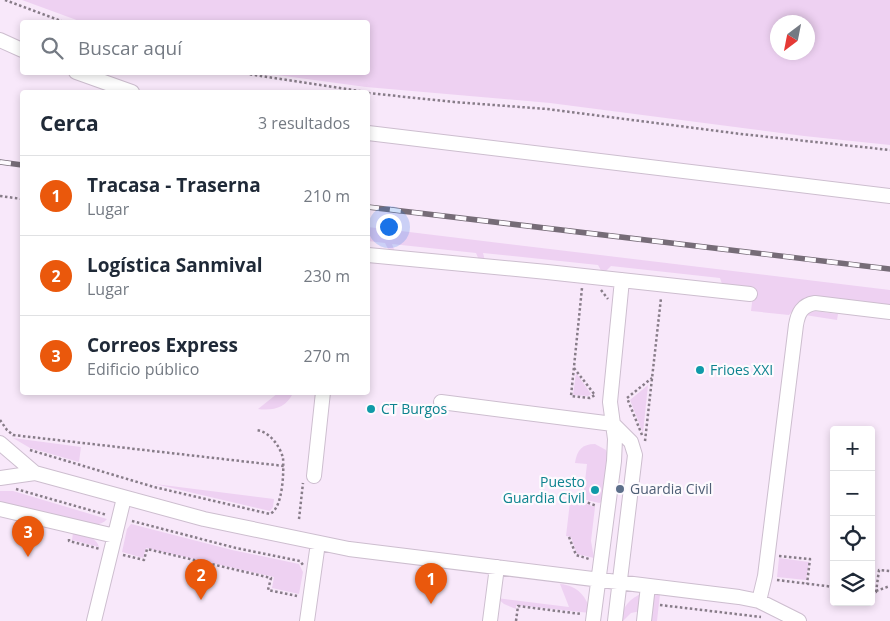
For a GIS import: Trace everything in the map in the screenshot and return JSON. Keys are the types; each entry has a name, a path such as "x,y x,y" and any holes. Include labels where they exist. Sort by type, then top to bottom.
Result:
{"street":[{"path":"0,40 20,49"},
{"path":"84,75 126,90"},
{"path":"370,133 890,196"},
{"path":"370,254 750,294"},
{"path":"591,618 614,461 615,440 610,402 622,280"},
{"path":"759,601 765,576 796,325 800,312 804,307 815,303 890,312"},
{"path":"314,476 324,395"},
{"path":"441,402 613,424 631,442 634,455 615,621"},
{"path":"0,443 35,473"},
{"path":"0,478 35,473 239,528 349,549 740,597 759,601 799,621"},
{"path":"94,621 114,536 126,521 124,498"},
{"path":"0,509 114,536"},
{"path":"307,621 318,543"},
{"path":"490,621 497,567"},
{"path":"644,621 648,586"}],"path":[{"path":"5,0 59,20"},
{"path":"254,75 348,90"},
{"path":"370,93 547,109 731,133 890,150"},
{"path":"0,196 20,198"},
{"path":"574,368 595,395 590,398 571,396 582,284"},
{"path":"644,446 661,292"},
{"path":"645,441 627,398 652,378"},
{"path":"0,420 13,435 284,466"},
{"path":"29,450 154,488 270,514 274,513 278,506 284,466 282,452 265,432 256,430"},
{"path":"12,488 126,521 236,548 300,561"},
{"path":"569,537 576,555 593,560"},
{"path":"120,554 144,560 146,549 271,578 268,590 302,597"},
{"path":"777,558 780,556 810,559 807,584"},
{"path":"890,571 879,570 876,590 890,586"},
{"path":"775,577 779,581 830,587"},
{"path":"516,621 518,606 591,618"},
{"path":"660,606 763,618"}],"shaded area":[{"path":"22,0 890,0 890,145 804,136 550,103 366,87 277,75 370,75 370,20 77,20"},
{"path":"370,227 890,290 890,305 814,296 801,300 789,315 751,311 754,287 722,284 720,278 611,266 603,274 598,265 483,253 485,261 479,260 476,253 392,244 395,252 389,251 385,243 370,241"},
{"path":"813,311 838,314 837,320 805,315"},
{"path":"576,373 591,394 588,396 573,395"},
{"path":"648,385 643,433 630,400"},
{"path":"276,395 292,395 287,402 274,409 258,409"},
{"path":"13,438 81,447 79,462 30,448"},
{"path":"595,444 606,450 608,456 602,502 599,503 583,499 587,464 575,463 577,455 583,447"},
{"path":"155,484 274,499 273,507 270,511"},
{"path":"0,491 13,491 107,519 100,524 74,519 72,522 0,504"},
{"path":"570,502 583,503 595,507 591,541 594,558 577,554 571,537 566,536"},
{"path":"131,524 232,550 299,564 303,572 299,594 272,588 274,577 146,548 143,558 122,552 127,529"},
{"path":"73,533 92,538 99,547 72,540"},
{"path":"779,558 809,562 806,580 777,577"},
{"path":"560,584 572,587 581,593 587,602 590,613 516,605 516,609 504,604 497,598 569,607"},
{"path":"643,593 641,611 631,613 623,621 620,621 627,604"},
{"path":"651,593 660,594 657,621 647,621"}],"railway":[{"path":"0,162 20,165"},
{"path":"370,207 890,269"}],"place":[{"name":"Frioes XXI","path":"700,370"},
{"name":"CT Burgos","path":"371,409"},
{"name":"Guardia Civil","path":"620,489"},
{"name":"Puesto Guardia Civil","path":"595,490"},
{"name":"Correos Express","path":"28,557"},
{"name":"Logística Sanmival","path":"201,600"},
{"name":"Tracasa - Traserna","path":"431,604"}]}
